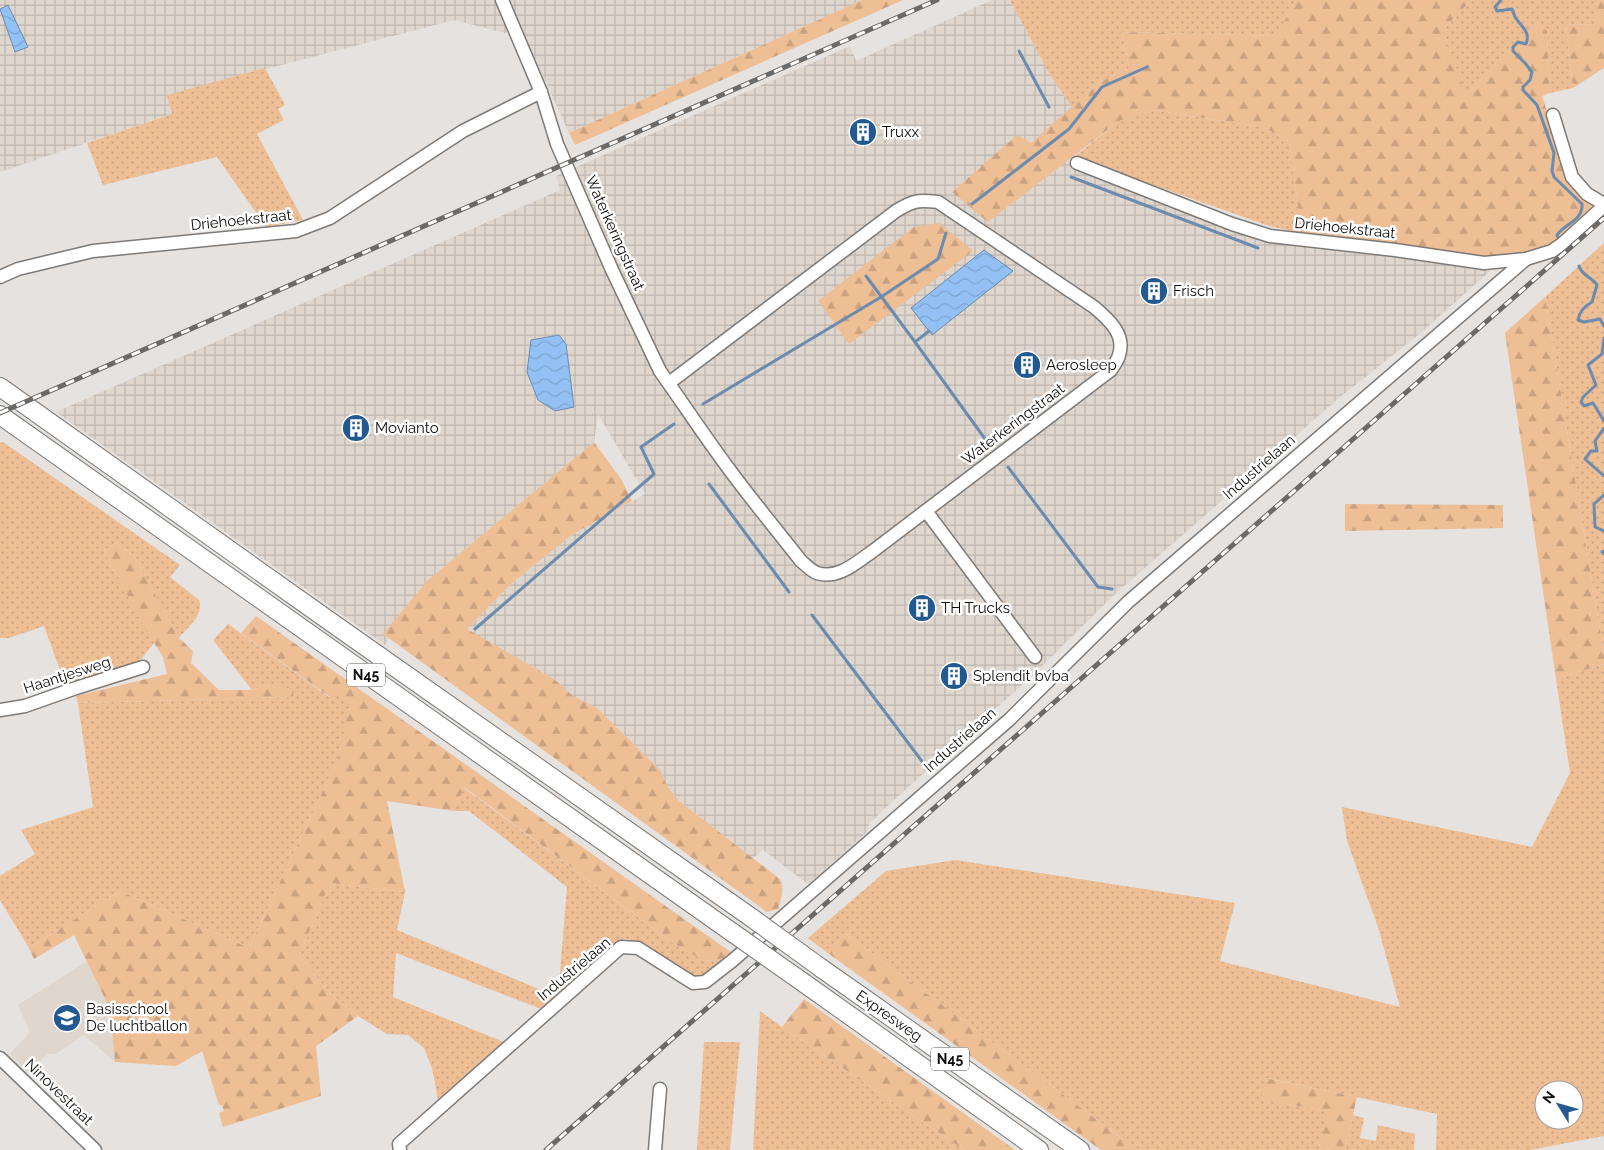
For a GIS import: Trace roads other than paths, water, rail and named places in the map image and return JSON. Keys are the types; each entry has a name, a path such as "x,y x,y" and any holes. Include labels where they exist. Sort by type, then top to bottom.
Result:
{"highway":[{"name":"Expresweg","path":"0,387 1080,1150"},
{"name":"Expresweg","path":"0,415 1039,1150"}],"street":[{"path":"502,0 541,92"},
{"name":"Driehoekstraat","path":"0,277 18,269 93,251 296,231 330,218 463,131 541,92"},
{"name":"Waterkeringstraat","path":"541,92 558,144 612,270 660,371 738,480 801,562 816,573 833,575 846,569 873,551 1111,370 1119,355 1120,341 1116,330 1109,320 1094,307 938,202 924,200 911,202 896,211 669,383"},
{"path":"1553,115 1572,177 1587,194 1604,205"},
{"name":"Driehoekstraat","path":"1077,163 1232,224 1270,236 1395,250 1484,263 1526,259 1543,255 1562,244 1604,205"},
{"name":"Industrielaan","path":"399,1147 620,947 638,948 693,983 706,982 1010,719 1128,602 1526,259"},
{"path":"926,511 1035,657"},
{"name":"Haantjesweg","path":"0,710 25,706 142,667"},
{"name":"Ninovestraat","path":"0,1058 95,1150"},
{"path":"655,1150 660,1089"}],"water":[{"path":"8,5 28,47 15,52 0,9"},
{"path":"984,250 1013,271 932,335 911,308"},
{"path":"559,335 566,344 574,407 555,411 538,400 527,372 531,340"}],"waterway":[{"path":"1501,0 1495,7 1497,11 1512,9 1515,17 1526,32 1526,44 1518,42 1513,47 1513,51 1532,72 1530,80 1523,87 1523,90 1537,105 1554,153 1552,171 1554,177 1582,204 1580,214 1557,235 1559,240"},
{"path":"1019,51 1049,107"},
{"path":"972,204 1069,129 1102,87 1147,67"},
{"path":"1071,177 1258,248"},
{"path":"703,404 881,297 938,259 946,233"},
{"path":"1579,266 1582,272 1597,285 1592,302 1583,310 1578,320 1584,322 1600,319 1604,326"},
{"path":"866,276 915,342"},
{"path":"929,331 915,342 988,443"},
{"path":"1604,338 1602,354 1588,365 1596,385 1583,397 1581,402 1584,406 1593,403 1604,421"},
{"path":"475,629 654,474 641,447 674,424"},
{"path":"1604,428 1595,441 1597,451 1591,451 1585,459 1604,476"},
{"path":"1008,467 1098,587 1112,589"},
{"path":"709,484 789,592"},
{"path":"1604,495 1594,504 1595,527 1604,531"},
{"path":"1604,551 1602,552 1604,554"},
{"path":"812,615 924,764"}],"railway":[{"path":"0,413 937,0"},
{"path":"546,1150 1604,218"}],"place":[{"name":"Truxx","path":"863,132"},
{"name":"Frisch","path":"1154,291"},
{"name":"Aerosleep","path":"1027,365"},
{"name":"Movianto","path":"356,428"},
{"name":"TH Trucks","path":"922,608"},
{"name":"Splendit bvba","path":"954,676"},
{"name":"Basisschool De luchtballon","path":"67,1018"}]}
